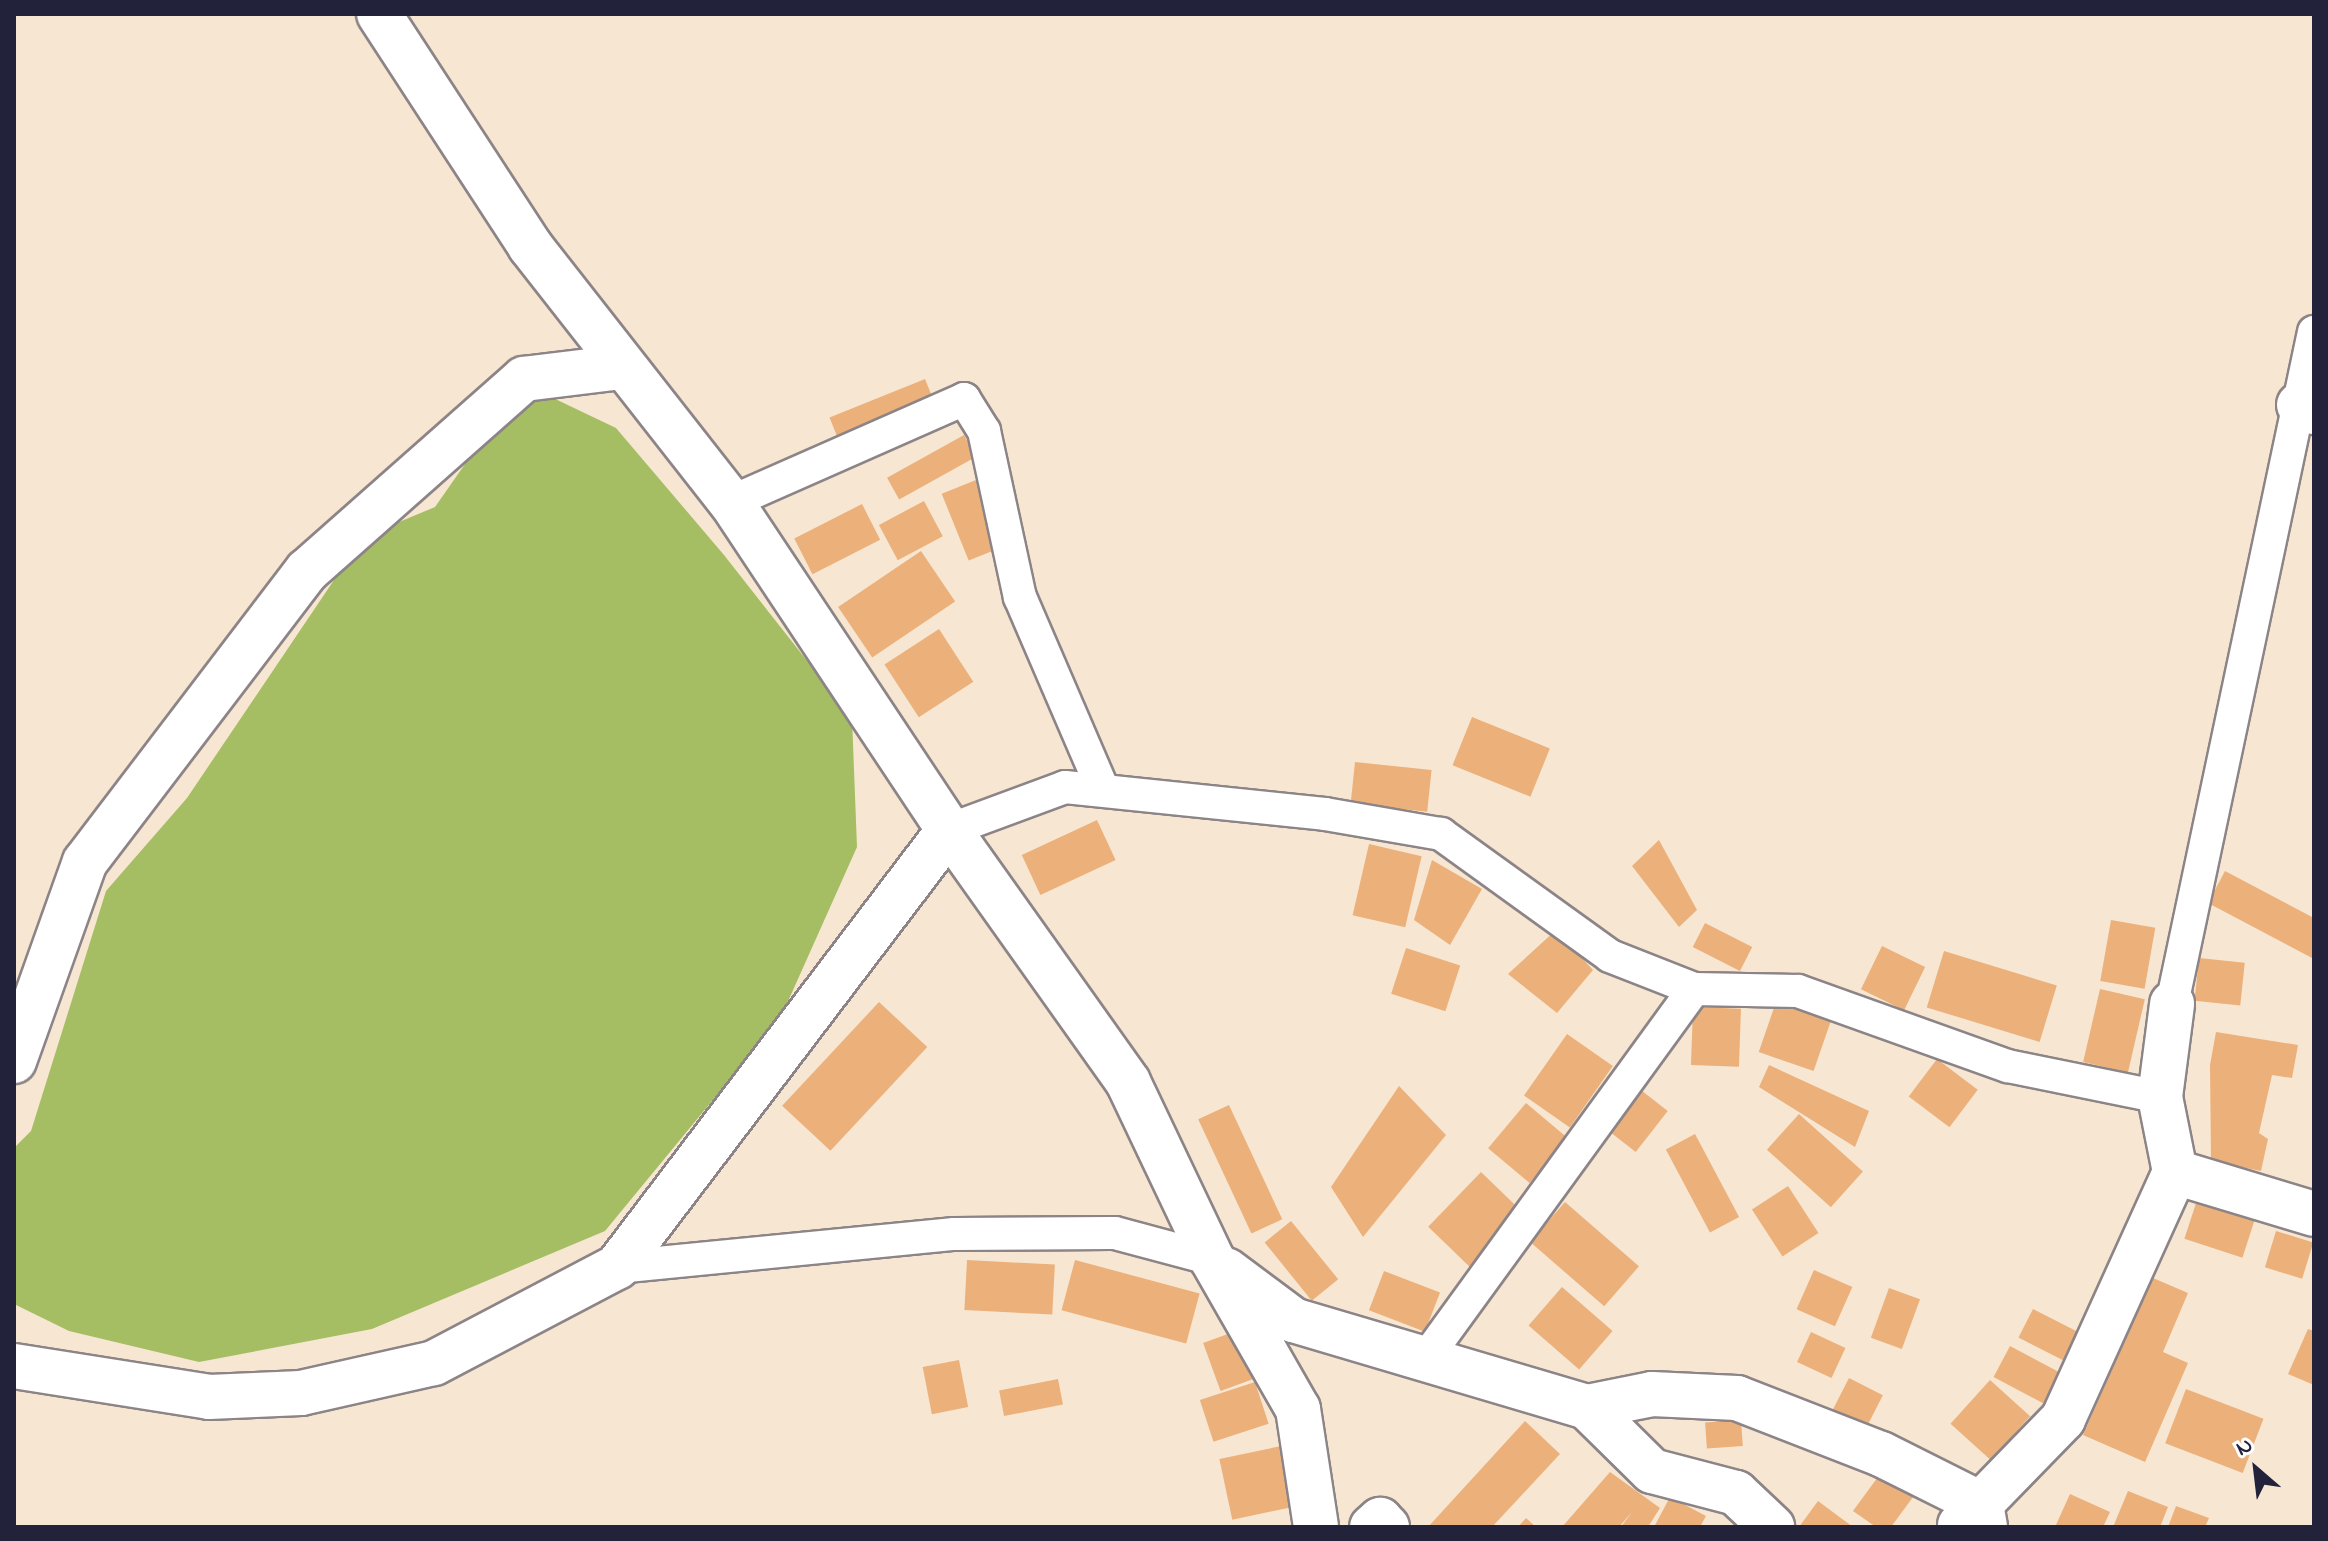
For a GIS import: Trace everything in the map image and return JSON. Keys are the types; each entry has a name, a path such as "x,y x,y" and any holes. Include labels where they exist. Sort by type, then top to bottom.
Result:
{"street":[{"path":"379,14 530,246 731,502 949,830 1128,1082 1212,1259 1298,1409 1316,1527"},
{"path":"1587,1407 1652,1394 1737,1398 1881,1454 1974,1519 2063,1419 2175,1172 2160,1097 2172,1004 2306,409 2314,332"},
{"path":"14,1061 85,862 307,571 524,379 622,367"},
{"path":"731,502 964,399 984,431 1020,597 1103,790"},
{"path":"617,1267 949,830 1065,787 1325,814 1441,834 1610,956 1694,989 1798,991 2008,1066 2160,1097"},
{"path":"1426,1358 1694,989"},
{"path":"2175,1172 2314,1214"},
{"path":"14,1366 209,1397 301,1393 434,1363 617,1267 954,1234 1115,1233 1212,1259 1293,1320 1587,1407 1652,1471 1736,1493 1772,1527"},
{"path":"1372,1527 1380,1520 1387,1527"}],"green space":[{"path":"549,396 616,428 724,555 852,718 857,847 781,1017 605,1231 372,1329 199,1362 69,1331 14,1304 14,1148 31,1131 106,891 187,798 363,537 435,507 500,414"}],"building":[{"path":"925,379 934,401 838,440 830,418"},
{"path":"964,435 976,457 899,500 887,478"},
{"path":"976,480 1003,547 969,561 942,494"},
{"path":"924,501 943,536 898,560 879,525"},
{"path":"862,504 880,540 812,574 794,539"},
{"path":"921,551 955,602 872,657 838,607"},
{"path":"939,629 973,682 919,717 884,664"},
{"path":"1472,717 1550,748 1530,797 1453,765"},
{"path":"1355,762 1432,770 1427,812 1351,804"},
{"path":"1097,820 1116,860 1040,895 1022,855"},
{"path":"1659,840 1697,910 1679,927 1632,866"},
{"path":"1369,844 1422,856 1405,927 1353,915"},
{"path":"1432,860 1482,889 1450,945 1414,920"},
{"path":"2225,871 2314,918 2314,959 2208,903"},
{"path":"2111,920 2155,928 2145,989 2100,981"},
{"path":"1705,923 1752,947 1740,971 1693,947"},
{"path":"1556,930 1593,970 1557,1013 1508,974"},
{"path":"1882,946 1925,967 1904,1010 1861,989"},
{"path":"1406,948 1460,966 1445,1011 1391,994"},
{"path":"1944,951 2057,985 2040,1042 1927,1007"},
{"path":"2199,958 2245,963 2240,1006 2195,1001"},
{"path":"2100,989 2145,999 2128,1072 2083,1062"},
{"path":"879,1002 927,1047 830,1151 782,1106"},
{"path":"1776,1002 1831,1021 1814,1071 1759,1052"},
{"path":"1693,1007 1741,1009 1739,1067 1691,1065"},
{"path":"2216,1032 2298,1045 2292,1078 2272,1075 2259,1133 2268,1139 2261,1171 2211,1161 2210,1065"},
{"path":"1567,1034 1613,1066 1570,1128 1524,1095"},
{"path":"1937,1059 1978,1090 1949,1127 1909,1097"},
{"path":"1769,1065 1869,1111 1855,1147 1759,1087"},
{"path":"1399,1086 1446,1135 1363,1237 1331,1187"},
{"path":"1637,1087 1668,1111 1636,1152 1605,1128"},
{"path":"1526,1103 1567,1138 1529,1183 1488,1148"},
{"path":"1229,1105 1282,1219 1251,1234 1198,1119"},
{"path":"1799,1114 1863,1172 1831,1207 1767,1150"},
{"path":"1695,1134 1739,1217 1710,1232 1666,1149"},
{"path":"1481,1172 1523,1213 1471,1268 1428,1227"},
{"path":"1788,1186 1818,1233 1782,1256 1752,1209"},
{"path":"2198,1197 2256,1216 2242,1258 2184,1239"},
{"path":"1565,1202 1639,1266 1604,1306 1530,1242"},
{"path":"1291,1221 1338,1279 1312,1301 1265,1242"},
{"path":"2276,1231 2313,1242 2302,1279 2265,1267"},
{"path":"967,1260 1055,1265 1052,1315 964,1310"},
{"path":"1075,1260 1200,1293 1186,1344 1062,1310"},
{"path":"1814,1270 1852,1287 1835,1326 1797,1309"},
{"path":"1384,1271 1440,1293 1425,1332 1369,1310"},
{"path":"2153,1278 2188,1293 2163,1352 2188,1363 2145,1462 2083,1435"},
{"path":"1562,1287 1613,1331 1579,1369 1529,1325"},
{"path":"1889,1288 1920,1299 1902,1349 1871,1338"},
{"path":"2033,1309 2082,1334 2067,1362 2018,1338"},
{"path":"2308,1329 2314,1331 2314,1385 2288,1374"},
{"path":"1236,1331 1253,1379 1221,1391 1203,1343"},
{"path":"1811,1332 1845,1348 1831,1378 1797,1362"},
{"path":"2010,1346 2060,1373 2044,1404 1994,1377"},
{"path":"959,1360 968,1407 932,1414 923,1367"},
{"path":"1849,1378 1883,1395 1866,1429 1832,1412"},
{"path":"1058,1379 1063,1405 1004,1416 999,1390"},
{"path":"1990,1380 2030,1416 1991,1460 1951,1424"},
{"path":"1255,1382 1269,1424 1213,1442 1200,1400"},
{"path":"2186,1389 2263,1419 2243,1473 2165,1443"},
{"path":"1741,1420 1743,1446 1707,1448 1705,1423"},
{"path":"1525,1421 1560,1454 1492,1527 1428,1527"},
{"path":"1281,1446 1294,1507 1232,1520 1219,1459"},
{"path":"1883,1470 1916,1493 1891,1527 1876,1527 1853,1511"},
{"path":"1610,1472 1660,1508 1648,1527 1621,1527 1632,1512 1619,1527 1562,1527"},
{"path":"2128,1491 2168,1507 2160,1527 2113,1527"},
{"path":"2070,1494 2110,1512 2103,1527 2055,1527"},
{"path":"1670,1497 1706,1516 1700,1527 1654,1527"},
{"path":"1818,1501 1853,1527 1799,1527"},
{"path":"2176,1506 2209,1518 2205,1527 2168,1527"},
{"path":"1526,1518 1536,1527 1518,1527"}]}
